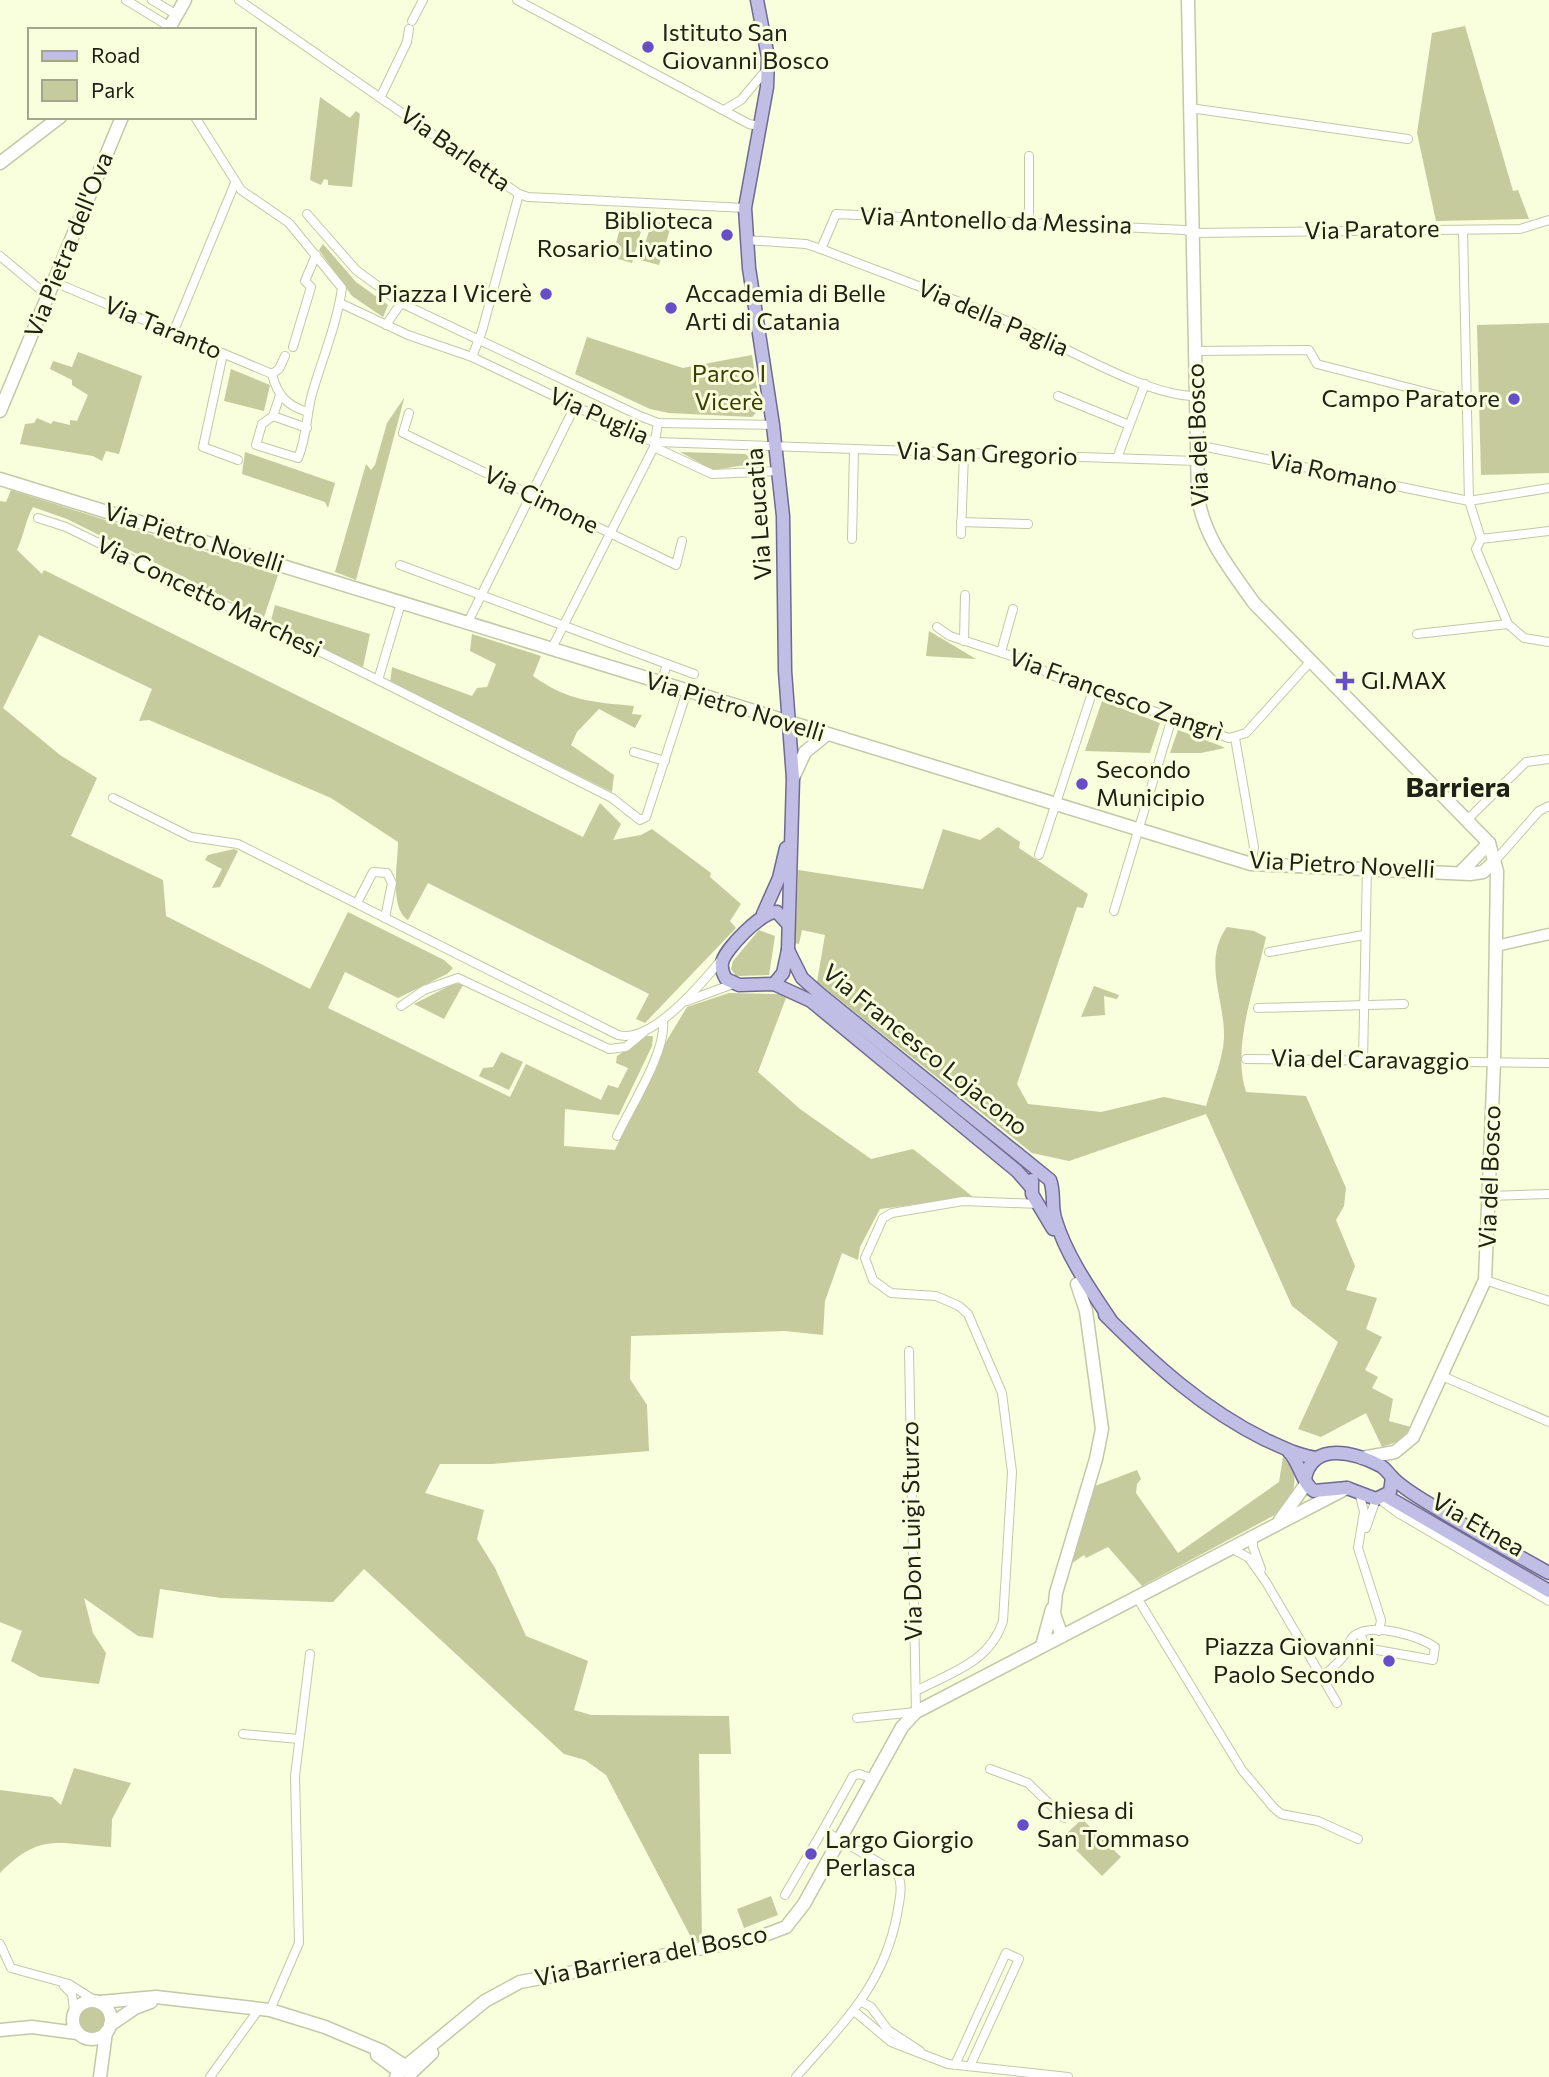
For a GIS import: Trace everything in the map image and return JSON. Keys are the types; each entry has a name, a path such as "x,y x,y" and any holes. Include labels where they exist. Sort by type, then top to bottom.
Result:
{"main road":[{"path":"171,24 186,0"},
{"name":"Via Leucatia","path":"757,0 768,68 745,208 746,240 779,471 793,778 788,950"},
{"name":"Via del Bosco","path":"1188,0 1196,445 1200,510 1210,538 1254,603 1489,843 1496,868 1494,1062 1485,1280 1442,1376 1408,1443 1385,1456 1361,1458"},
{"path":"0,163 57,119"},
{"name":"Via Pietra dell'Ova","path":"0,411 121,119"},
{"name":"Via Pietro Novelli","path":"1,477 467,624 1251,864 1478,874 1496,868"},
{"name":"Via Leucatia","path":"793,778 805,752 826,735"},
{"name":"Via Leucatia","path":"724,957 763,914 779,878 790,830"},
{"path":"1461,872 1489,843"},
{"path":"763,914 776,912 787,923"},
{"path":"724,957 723,974 733,984 774,984 783,973 788,950"},
{"name":"Via Francesco Lojacono","path":"788,950 802,978 820,994 1044,1175"},
{"name":"Via Francesco Lojacono","path":"774,984 811,1000 1017,1171 1046,1202"},
{"path":"1031,1187 1033,1177 1044,1175 1054,1189 1046,1202"},
{"path":"1042,1646 1085,1489 1096,1459 1102,1429 1086,1311 1046,1202"},
{"path":"1046,1202 1084,1281 1110,1319"},
{"path":"1077,1284 1141,1352 1189,1393 1233,1422 1284,1448 1317,1458"},
{"path":"1284,1448 1299,1464 1306,1481 1314,1491 1353,1490"},
{"path":"1279,1521 1306,1481 1309,1466 1317,1458 1333,1452 1382,1466 1396,1480 1434,1507 1549,1573"},
{"path":"1380,1497 1396,1480"},
{"name":"Via Etnea","path":"1353,1490 1380,1497 1549,1591"},
{"name":"Via Barriera del Bosco","path":"404,2072 485,2000 520,1982 732,1943 777,1931 792,1921 804,1904 902,1727 916,1712 1279,1521 1353,1490"},
{"path":"1056,1593 1054,1614 1062,1636"},
{"path":"0,2030 32,2027 63,2019 83,2002 148,1997 172,1999 264,2009 306,2020 389,2058 404,2072"},
{"path":"32,2027 97,2038 135,2008 172,1999"},
{"path":"97,2001 108,2009 108,2029 99,2077"},
{"path":"74,2011 72,2023 93,2049 99,2077"}],"street":[{"path":"126,0 171,24"},
{"path":"152,0 171,24"},
{"name":"Via Barletta","path":"239,0 519,194 528,197 745,208"},
{"path":"381,96 407,42 411,25 423,0"},
{"path":"517,0 759,126"},
{"path":"724,110 741,100 768,68"},
{"path":"1190,108 1408,139"},
{"path":"196,119 235,183 249,196 289,222 340,285 340,303 308,412 307,428 298,458 256,445 262,424 273,416 280,395"},
{"path":"1029,156 1029,221"},
{"path":"173,332 235,183"},
{"path":"472,357 519,194"},
{"name":"Via Puglia","path":"307,214 356,270 401,303 658,423 773,425"},
{"name":"Via Antonello da Messina","path":"821,249 836,214 1029,221 1185,230 1193,233"},
{"name":"Via Paratore","path":"1193,233 1520,229 1549,220"},
{"path":"1463,230 1464,402 1469,501 1481,539 1476,549 1508,624 1524,638 1549,642"},
{"name":"Via della Paglia","path":"746,240 806,244 821,249 1008,322 1175,396 1195,396"},
{"path":"293,347 311,287 305,281 316,255"},
{"path":"0,256 48,296"},
{"name":"Via Taranto","path":"54,282 272,374"},
{"name":"Via Puglia","path":"340,303 386,325 472,357 712,474 779,471"},
{"path":"386,325 401,303"},
{"path":"1195,351 1309,350 1317,364 1464,402"},
{"path":"223,354 202,447 238,460"},
{"path":"285,356 279,369 272,374 280,395 292,406 308,412"},
{"path":"1116,458 1145,384"},
{"path":"1058,396 1129,425"},
{"path":"467,624 575,406"},
{"name":"Via Cimone","path":"409,413 403,433 676,565 682,541"},
{"path":"273,416 307,428"},
{"path":"551,650 655,445 658,423"},
{"name":"Via Puglia","path":"655,445 776,446"},
{"name":"Via Romano","path":"1196,445 1469,501"},
{"name":"Via San Gregorio","path":"776,446 1197,461"},
{"path":"852,539 854,450"},
{"path":"961,534 964,454"},
{"path":"1469,501 1549,488"},
{"name":"Via Concetto Marchesi","path":"38,518 66,527 378,680 612,798 640,820 646,817 665,761"},
{"path":"961,522 1028,524"},
{"path":"1481,539 1549,531"},
{"path":"400,565 694,674"},
{"path":"964,641 965,595"},
{"path":"378,680 401,603"},
{"name":"Via Francesco Zangrì","path":"1001,652 1013,609"},
{"path":"1417,634 1508,624"},
{"name":"Via Francesco Zangrì","path":"937,627 964,641 1001,652 1093,690 1222,737 1235,738 1246,733 1310,662"},
{"path":"660,683 667,664"},
{"path":"1039,855 1093,690"},
{"path":"634,752 665,761 687,691"},
{"path":"1114,911 1172,718"},
{"path":"1235,738 1254,848 1251,864"},
{"path":"1467,820 1526,762 1549,759"},
{"path":"113,798 191,837 238,844 618,1035 630,1036 645,1031"},
{"path":"1496,868 1539,811 1549,806"},
{"path":"1363,1060 1367,868"},
{"path":"357,903 373,872 387,873 392,883 385,918"},
{"path":"1496,946 1549,934"},
{"path":"1269,952 1364,935"},
{"path":"401,1006 424,990 458,978 604,1047 626,1047 663,1020 724,957"},
{"path":"678,1005 703,992 733,984"},
{"path":"1258,1008 1404,1004"},
{"path":"617,1136 659,1048 665,1032 663,1020"},
{"path":"604,1047 612,1044 618,1035"},
{"name":"Via del Caravaggio","path":"1246,1059 1549,1063"},
{"path":"1489,1196 1549,1194"},
{"path":"916,1691 981,1657 998,1638 1003,1621 1012,1472 1002,1393 968,1314 949,1300 891,1293 883,1289 868,1270 865,1258 878,1224 892,1213 963,1201 1046,1202"},
{"path":"1485,1280 1549,1301"},
{"name":"Via Don Luigi Sturzo","path":"909,1350 916,1712"},
{"path":"1442,1376 1549,1422"},
{"path":"1353,1490 1364,1512 1358,1548 1381,1620 1379,1631"},
{"path":"1367,1572 1362,1546 1380,1497 1549,1601"},
{"path":"1253,1535 1253,1547 1266,1582"},
{"path":"1228,1547 1249,1558 1266,1582 1337,1703"},
{"path":"1136,1596 1242,1770 1273,1807 1281,1814 1318,1821 1358,1839"},
{"path":"1321,1678 1344,1656 1351,1638 1360,1633 1379,1631 1423,1640 1435,1647 1433,1660 1366,1648 1360,1633"},
{"path":"210,2077 264,2009 299,1943 295,1776 310,1654"},
{"path":"857,1718 916,1712"},
{"path":"243,1734 299,1739"},
{"path":"990,1769 1028,1783 1064,1818"},
{"path":"785,1895 853,1776 874,1779"},
{"path":"796,2077 862,2002 883,1964 891,1942 901,1881 897,1873 823,1830"},
{"path":"0,1944 11,1968 69,1984 97,2001"},
{"path":"955,2064 1006,1953 1019,1959 970,2066"},
{"path":"55,1981 72,1994 74,2011"},
{"path":"862,2002 871,2007 888,2030 928,2057"},
{"path":"855,2011 891,2042 928,2057 955,2064 1068,2077"}],"green space":[{"path":"1465,26 1513,191 1518,190 1529,219 1436,221 1417,133 1432,33"},
{"path":"320,97 350,118 356,111 360,114 352,187 328,185 328,180 324,179 321,185 310,180"},
{"path":"625,211 645,217 632,263 612,257"},
{"path":"653,218 672,223 659,265 640,260"},
{"path":"323,244 356,282 388,305 383,317 352,296 319,250"},
{"name":"Campo Paratore","path":"1549,323 1549,473 1481,475 1477,325"},
{"name":"Parco I Vicerè","path":"587,337 683,368 752,355 760,409 752,417 669,413 650,409 575,374"},
{"path":"78,352 142,376 119,454 106,451 102,461 93,456 20,444 25,424 34,423 37,418 51,424 53,421 70,425 70,420 77,421 88,395 72,385 72,380 50,369 53,361 72,367"},
{"path":"231,369 270,385 264,411 224,401"},
{"path":"404,398 356,580 335,572 366,464 371,470 375,465 387,423"},
{"path":"245,452 335,483 328,508 325,502 242,474"},
{"path":"680,452 745,454 759,463 713,470"},
{"path":"11,490 278,575 264,617 67,519 33,507 17,550 42,574 44,570 583,837 600,803 621,824 613,840 641,835 652,829 711,873 710,877 741,904 730,921 736,928 645,1023 636,1019 649,994 428,883 408,920 398,906 396,896 398,842 331,798 149,720 139,721 152,689 39,635 3,708 60,755 97,778 71,836 163,880 166,916 310,989 348,912 444,960 453,968 447,974 398,998 345,972 328,1008 510,1097 526,1064 601,1100 608,1085 618,1088 628,1068 616,1063 617,1056 646,1036 653,1036 652,1046 619,1115 565,1109 564,1146 615,1150 661,1050 687,1007 729,993 780,994 786,998 758,1072 800,1109 871,1159 913,1149 973,1197 880,1209 860,1247 858,1260 842,1253 825,1301 823,1335 785,1331 631,1336 630,1379 647,1405 649,1451 491,1464 440,1464 425,1493 484,1510 477,1539 495,1568 526,1636 588,1661 574,1710 591,1715 729,1716 731,1754 699,1754 702,1941 693,1941 606,1775 585,1760 564,1754 364,1569 333,1602 221,1598 160,1589 153,1638 138,1636 84,1598 93,1633 106,1653 99,1684 40,1677 11,1661 22,1631 0,1622 0,501 6,502"},
{"path":"275,605 370,634 363,667 270,625"},
{"path":"929,631 976,659 926,656"},
{"path":"472,634 541,656 533,676 558,691 593,701 634,706 632,714 642,715 635,728 599,709 577,732 571,745 614,775 612,792 390,683 392,667 472,696 477,688 487,687 496,664 470,651"},
{"path":"1102,701 1160,723 1150,753 1085,751"},
{"path":"1178,730 1225,748 1201,753 1170,753"},
{"path":"998,827 1020,842 1019,848 1088,894 1083,908 1077,907 1017,1084 1028,1104 1101,1112 1164,1097 1206,1106 1224,1038 1215,967 1220,940 1227,927 1254,931 1266,937 1243,1035 1242,1074 1246,1092 1306,1096 1346,1188 1344,1206 1336,1220 1355,1266 1346,1290 1377,1298 1366,1329 1382,1337 1365,1370 1378,1377 1372,1388 1393,1399 1389,1421 1411,1427 1400,1441 1382,1447 1366,1413 1321,1437 1298,1429 1338,1342 1292,1306 1206,1114 1069,1161 1032,1153 817,982 825,935 802,930 799,944 795,943 798,870 923,889 943,829 980,840"},
{"path":"234,849 238,851 220,887 212,888 222,869 205,860 208,855"},
{"path":"759,930 775,936 769,975 736,976 731,969 733,961"},
{"path":"455,983 463,985 444,1019 414,1004"},
{"path":"1094,986 1119,995 1117,999 1104,996 1105,1015 1081,1017"},
{"path":"501,1052 523,1062 509,1090 479,1076 483,1068 493,1067"},
{"path":"1283,1457 1290,1465 1295,1481 1286,1503 1273,1516 1142,1586 1108,1547 1086,1558 1084,1555 1068,1566 1095,1486 1137,1470 1141,1479 1136,1493 1178,1553 1279,1482"},
{"path":"74,1768 131,1783 112,1819 111,1847 51,1843 27,1851 0,1873 0,1790 52,1797 61,1805"},
{"path":"1082,1819 1121,1857 1102,1876 1063,1837"},
{"path":"771,1896 778,1915 744,1928 737,1909"},
{"path":"91,2005 101,2009 105,2019 101,2029 91,2033 81,2029 77,2019 81,2009"}],"place":[{"name":"Istituto San Giovanni Bosco","path":"648,47"},
{"name":"Biblioteca Rosario Livatino","path":"727,235"},
{"name":"Piazza I Vicerè","path":"546,294"},
{"name":"Accademia di Belle Arti di Catania","path":"671,308"},
{"name":"Campo Paratore","path":"1514,399"},
{"name":"GI.MAX","path":"1345,681"},
{"name":"Secondo Municipio","path":"1082,784"},
{"name":"Piazza Giovanni Paolo Secondo","path":"1389,1661"},
{"name":"Chiesa di San Tommaso","path":"1023,1825"},
{"name":"Largo Giorgio Perlasca","path":"811,1854"}],"district":[{"name":"Barriera","path":"1458,787"}]}
